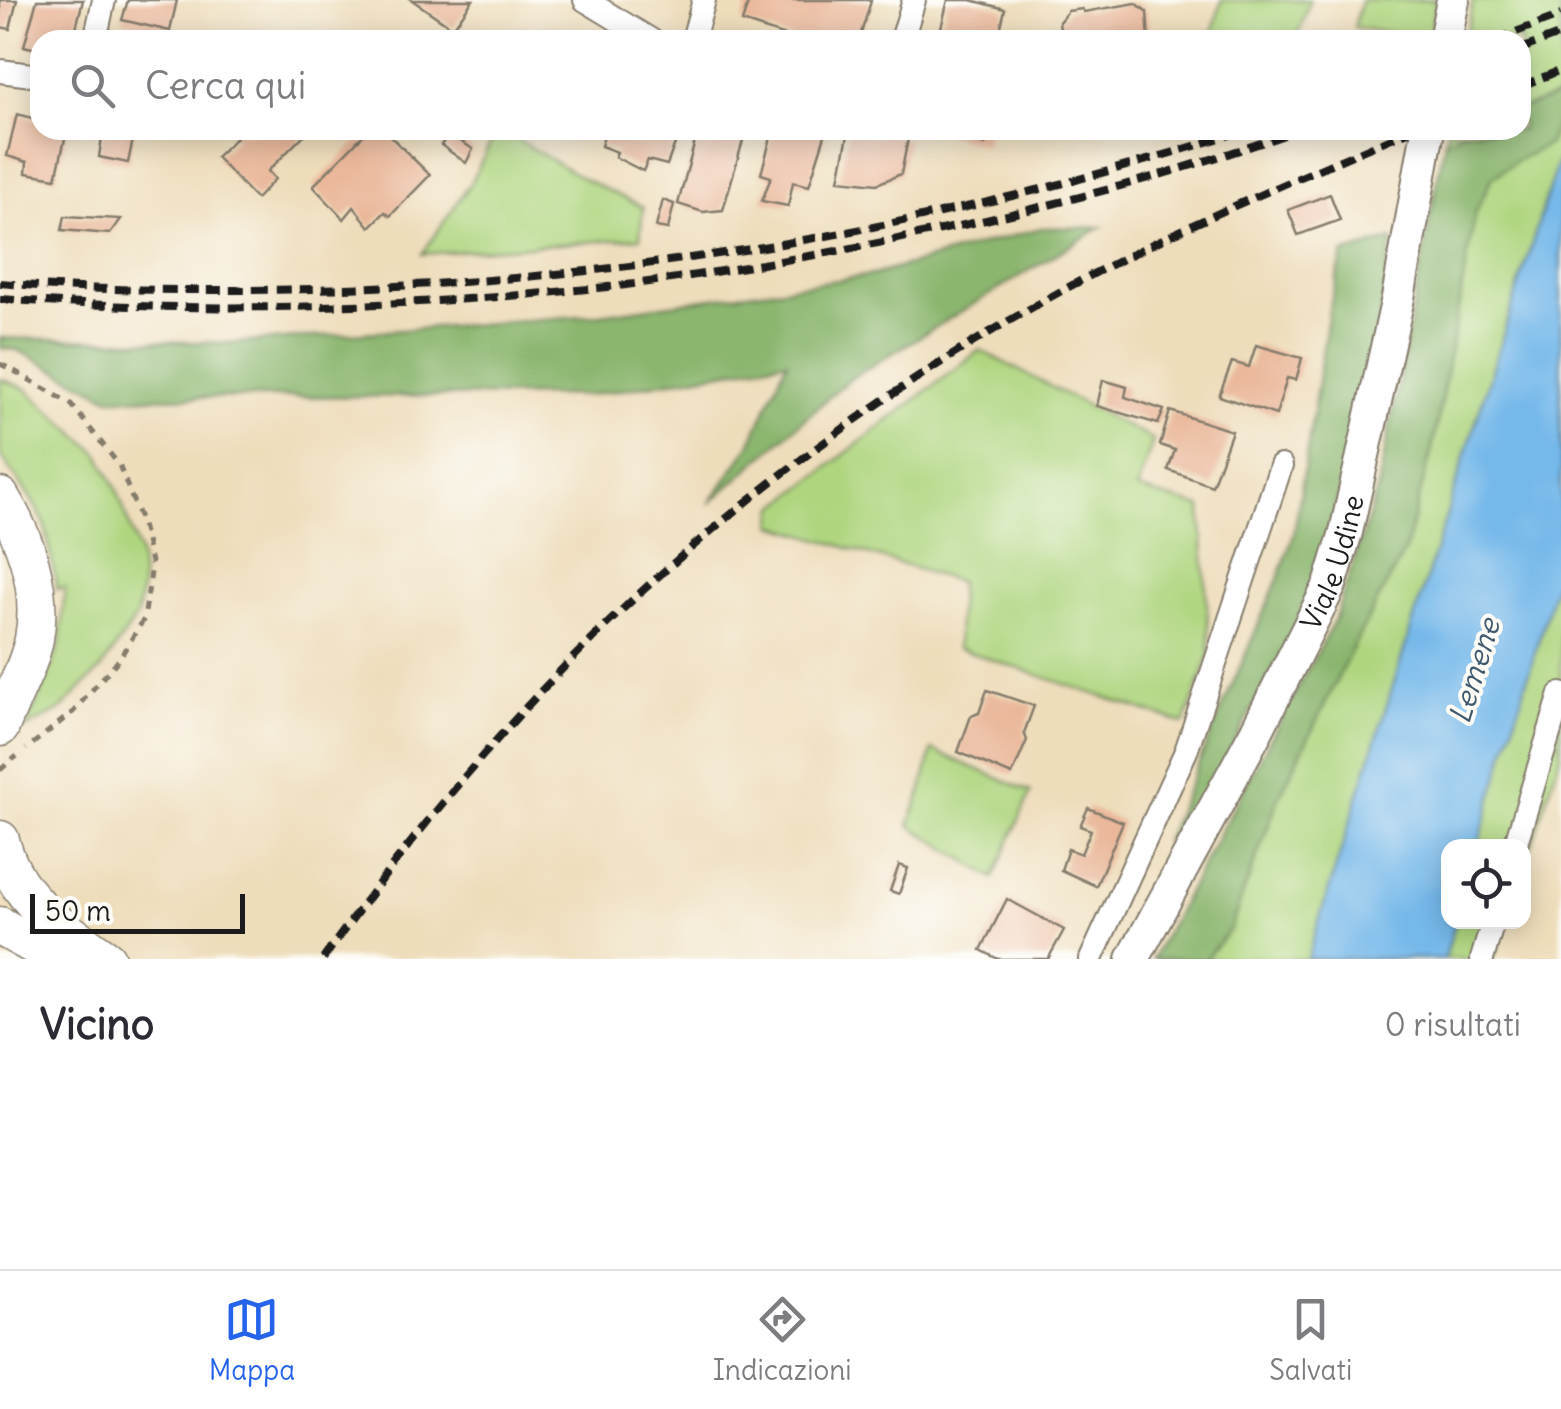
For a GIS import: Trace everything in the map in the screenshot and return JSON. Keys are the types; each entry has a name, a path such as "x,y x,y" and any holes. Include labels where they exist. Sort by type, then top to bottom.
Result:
{"highway":[{"path":"0,498 24,541 36,599 34,640 2,716"},
{"path":"0,840 12,874 25,895 63,929 106,959"},
{"path":"0,926 58,959"}],"main road":[{"name":"Viale Udine","path":"1132,959 1239,764 1330,585 1346,532 1398,298 1426,140"}],"street":[{"path":"97,30 104,0"},
{"path":"585,0 634,30"},
{"path":"696,30 704,0"},
{"path":"905,30 914,0"},
{"path":"0,71 30,75"},
{"path":"1091,959 1186,751 1281,466"},
{"path":"1517,839 1561,694"},
{"path":"1482,959 1491,929"}],"path":[{"path":"0,364 71,404 119,465 141,521 152,566 144,619 119,658 72,712 0,770"}],"green space":[{"path":"1222,0 1310,0 1299,30 1213,30"},
{"path":"1361,0 1436,0 1431,30 1354,27"},
{"path":"1473,0 1561,0 1561,755 1531,847 1531,839 1441,839 1441,929 1504,929 1493,959 1152,959 1335,619 1378,488 1445,140 1531,140 1531,30 1467,30"},
{"path":"1561,95 1561,113 1549,144 1492,178 1476,211 1433,445 1405,550 1279,797 1230,929 1205,959 1152,959 1335,619 1378,488 1445,141 1531,140 1531,106"},
{"path":"492,140 518,140 584,179 643,207 640,238 422,254 470,184"},
{"path":"1101,227 848,380 709,504 750,445 787,361 590,395 110,398 17,350 0,348 0,338 235,343 594,315 873,275 1041,228"},
{"path":"1393,239 1375,351 1332,522 1299,619 1225,761 1184,829 1165,841 1294,534 1329,310 1343,254"},
{"path":"980,350 1153,440 1137,489 1201,507 1210,654 1184,724 957,648 959,582 773,525 776,507"},
{"path":"0,379 25,388 99,454 117,490 140,555 142,584 137,616 102,668 61,709 25,729 60,644 65,588 57,589 45,524 0,455"},
{"path":"932,750 1031,792 994,878 909,825"}],"water":[{"name":"Lemene","path":"1561,151 1561,564 1480,839 1441,839 1441,929 1454,929 1444,959 1307,959"}],"building":[{"path":"0,0 17,0 10,29 0,27"},
{"path":"37,0 83,0 76,30 30,30 30,48 24,46"},
{"path":"128,0 177,0 170,30 122,20"},
{"path":"412,0 473,0 453,28"},
{"path":"749,0 871,1 862,30 767,30 742,22"},
{"path":"948,0 971,0 1005,9 1000,30 940,30"},
{"path":"1136,3 1147,12 1148,30 1060,30 1059,22 1068,11"},
{"path":"17,114 30,117 30,140 65,140 56,178 26,173 27,162 7,156"},
{"path":"102,140 133,140 128,163 99,157"},
{"path":"234,140 299,140 268,171 275,179 256,199 216,157"},
{"path":"358,140 394,140 430,175 390,216 385,212 370,227 354,207 344,219 313,186"},
{"path":"445,140 459,140 473,149 466,163 441,145"},
{"path":"603,140 676,140 667,165 648,160 643,171 615,157 617,152 601,146"},
{"path":"695,140 743,140 723,210 703,212 678,204"},
{"path":"770,140 823,140 809,186 793,182 788,206 762,201 771,177 761,174"},
{"path":"847,140 908,140 901,174 877,184 839,180"},
{"path":"1330,194 1340,220 1298,235 1288,210"},
{"path":"663,200 674,204 668,229 656,227"},
{"path":"65,216 121,219 110,234 62,230"},
{"path":"1256,345 1302,358 1296,380 1287,378 1276,415 1219,396 1232,362 1249,367"},
{"path":"1103,380 1127,387 1125,397 1164,410 1158,424 1097,406"},
{"path":"1170,411 1232,431 1212,486 1168,470 1175,450 1160,445"},
{"path":"987,690 1034,706 1024,733 1027,740 1012,775 958,752 971,716 979,713"},
{"path":"1088,808 1123,822 1096,886 1061,870 1068,849 1081,854 1091,830 1080,826"},
{"path":"899,865 908,868 899,894 890,891"},
{"path":"1007,899 1064,930 1048,959 998,959 981,950"}],"railway":[{"path":"1521,30 1561,15"},
{"path":"1531,45 1561,34"},
{"path":"1531,82 1561,70"},
{"path":"0,283 146,290 363,287 491,280 618,267 746,250 872,227 997,200 1212,140"},
{"path":"0,299 74,304 299,307 449,300 652,282 938,231 1119,186 1268,140"},
{"path":"323,959 440,806 524,709 614,617 756,494 856,419 1013,318 1194,224 1387,140"}]}
